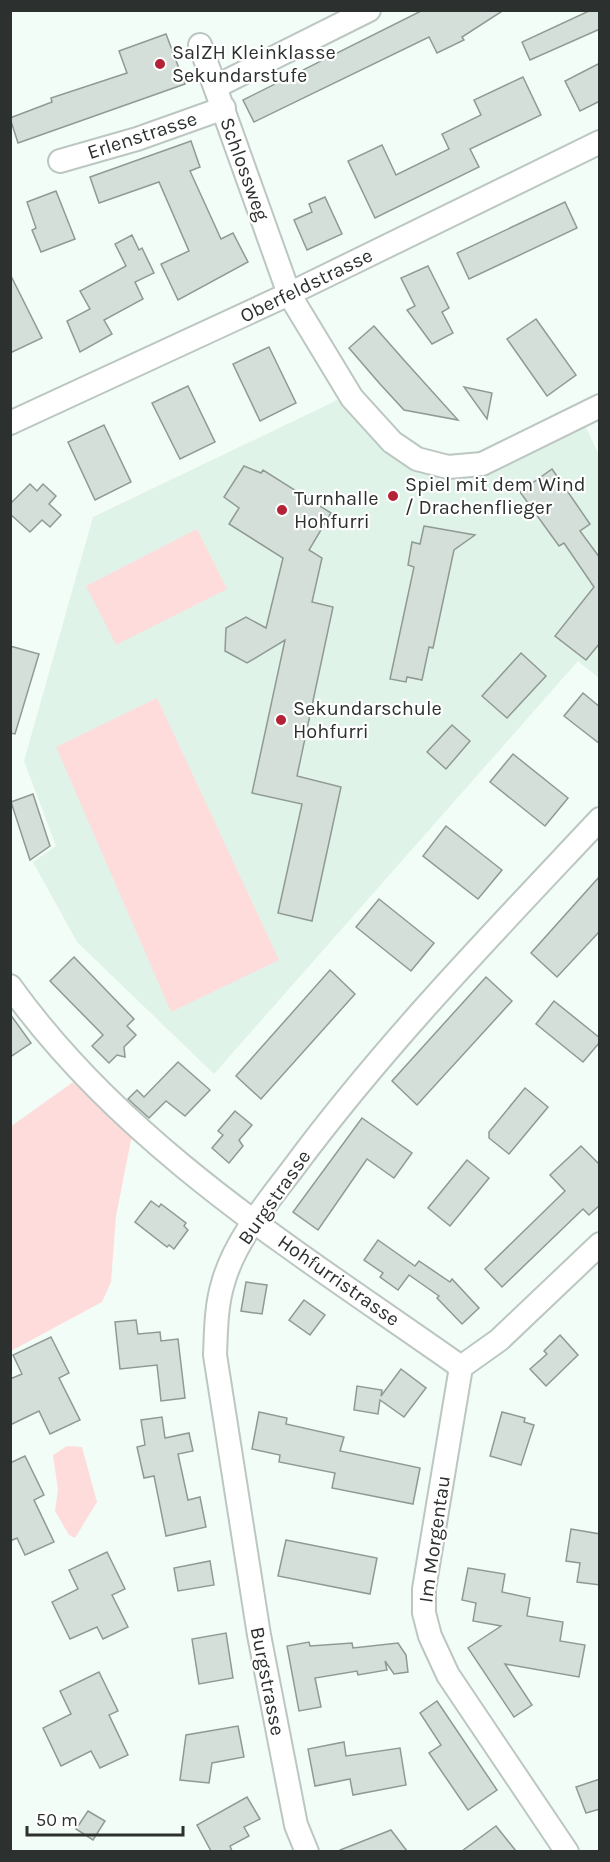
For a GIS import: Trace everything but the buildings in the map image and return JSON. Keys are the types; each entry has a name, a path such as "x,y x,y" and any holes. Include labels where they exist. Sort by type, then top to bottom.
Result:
{"street":[{"path":"217,86 369,10"},
{"name":"Schlossweg","path":"200,45 217,86 289,294 352,398 392,442 417,459 447,467 482,464 600,406"},
{"name":"Erlenstrasse","path":"60,161 137,139 224,108"},
{"name":"Oberfeldstrasse","path":"10,423 289,294 600,142"},
{"name":"Burgstrasse","path":"307,1851 296,1825 259,1635 214,1355 216,1315 223,1282 254,1220 358,1084 492,933 600,819"},
{"name":"Hohfurristrasse","path":"10,986 62,1052 139,1131 254,1220 461,1367"},
{"path":"461,1367 499,1340 600,1245"},
{"name":"Im Morgentau","path":"461,1367 424,1589 424,1613 430,1636 448,1675 567,1851"}],"shaded area":[{"name":"Sekundarschule Hohfurri","path":"350,394 392,442 447,467 580,415 599,455 599,678 578,661 214,1074 77,942 33,862 56,846 24,761 93,517"},
{"path":"197,529 227,589 116,645 86,586"},
{"path":"157,698 279,960 171,1012 56,747"},
{"path":"83,1075 139,1131 131,1140 116,1216 111,1282 102,1302 11,1351 10,1127"},
{"path":"67,1446 82,1447 97,1502 75,1538 69,1535 55,1511 58,1490 53,1455"}],"place":[{"name":"SalZH Kleinklasse Sekundarstufe","path":"160,64"},
{"name":"Spiel mit dem Wind / Drachenflieger","path":"393,496"},
{"name":"Turnhalle Hohfurri","path":"282,510"},
{"name":"Sekundarschule Hohfurri","path":"281,720"}]}
